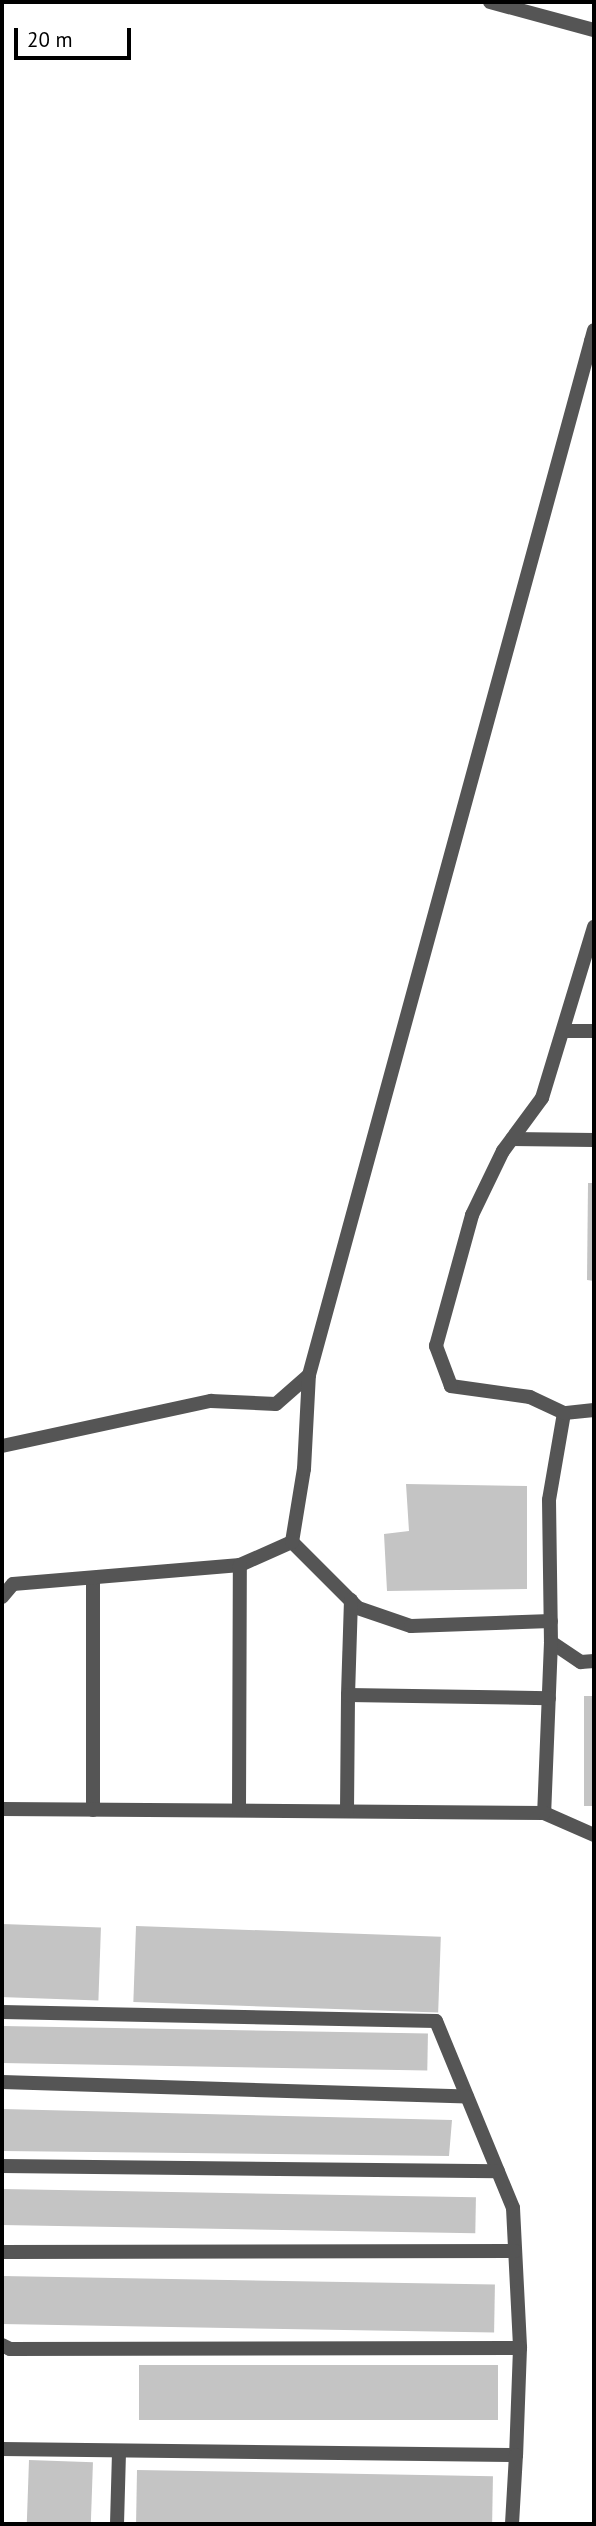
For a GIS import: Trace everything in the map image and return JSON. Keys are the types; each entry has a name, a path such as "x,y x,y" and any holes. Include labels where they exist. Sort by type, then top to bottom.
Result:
{"lane":[{"path":"490,2 594,30"},
{"path":"292,1542 304,1469 309,1375 593,338"},
{"path":"594,927 542,1098 512,1139 472,1215 436,1346 451,1385 530,1397 564,1413 594,1410"},
{"path":"563,1031 594,1031"},
{"path":"512,1139 594,1140"},
{"path":"2,1446 211,1401 276,1404 309,1375"},
{"path":"544,1813 551,1642 549,1500 564,1413"},
{"path":"2,1597 13,1584 240,1565 292,1542"},
{"path":"292,1542 351,1600 411,1626 551,1621"},
{"path":"239,1811 240,1565"},
{"path":"93,1578 93,1810"},
{"path":"347,1811 351,1600"},
{"path":"551,1642 581,1662 594,1661"},
{"path":"348,1695 549,1698"},
{"path":"2,1809 544,1813 594,1835"},
{"path":"2,2012 436,2021 513,2208 520,2348 512,2524"},
{"path":"2,2082 467,2097"},
{"path":"2,2166 498,2171"},
{"path":"2,2252 515,2251"},
{"path":"2,2344 10,2349 520,2348"},
{"path":"2,2449 516,2455"},
{"path":"117,2524 119,2451"}],"building":[{"path":"588,1183 594,1183 594,1281 587,1280"},
{"path":"406,1484 527,1486 527,1589 387,1591 384,1534 409,1531"},
{"path":"584,1696 594,1696 594,1806 584,1806"},
{"path":"2,1924 101,1927 98,2000 2,1997"},
{"path":"136,1926 441,1937 438,2013 133,2002"},
{"path":"2,2026 428,2033 427,2070 2,2063"},
{"path":"2,2109 452,2120 449,2156 2,2151"},
{"path":"2,2189 476,2197 475,2233 2,2225"},
{"path":"2,2276 495,2285 494,2333 2,2324"},
{"path":"139,2365 498,2365 498,2420 139,2420"},
{"path":"29,2460 93,2462 91,2524 27,2524"},
{"path":"137,2470 493,2476 492,2524 136,2523"}]}
